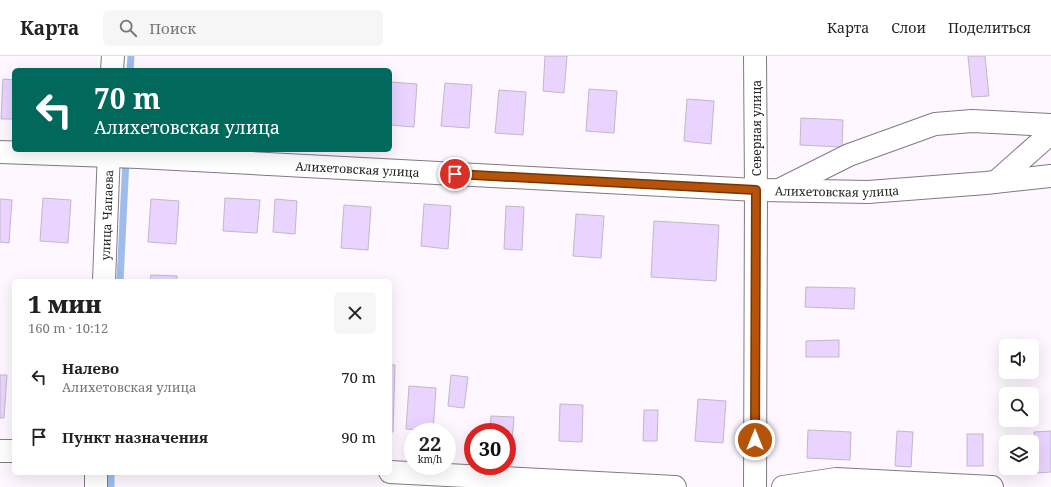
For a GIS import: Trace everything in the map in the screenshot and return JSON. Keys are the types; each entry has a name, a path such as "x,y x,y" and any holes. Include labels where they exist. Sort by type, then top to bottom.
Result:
{"street":[{"path":"112,68 113,56"},
{"name":"Северная улица","path":"755,56 755,487"},
{"path":"778,190 849,155 935,124 972,121 1051,125"},
{"path":"997,182 1051,133"},
{"name":"Алихетовская улица","path":"0,152 108,153 756,190 868,192 997,182 1051,176"},
{"name":"улица Чапаева","path":"104,279 108,153"},
{"path":"0,450 12,452"},
{"path":"392,472 675,487"},
{"path":"96,475 96,487"},
{"path":"783,487 836,479 992,487"}],"building":[{"path":"545,56 567,56 564,93 543,91"},
{"path":"968,56 985,56 989,96 972,97"},
{"path":"3,79 12,80 12,119 1,119"},
{"path":"392,82 417,84 414,127 392,125"},
{"path":"445,83 472,85 469,128 441,126"},
{"path":"589,89 617,91 614,133 586,131"},
{"path":"499,90 526,92 523,135 495,133"},
{"path":"687,99 714,101 711,144 684,141"},
{"path":"801,118 843,120 842,147 800,145"},
{"path":"43,198 71,200 68,243 40,241"},
{"path":"225,198 260,200 257,233 223,231"},
{"path":"0,199 12,200 9,243 0,242"},
{"path":"151,199 179,201 176,244 148,242"},
{"path":"275,199 297,201 295,234 273,232"},
{"path":"424,204 451,206 448,249 421,246"},
{"path":"344,205 371,207 368,250 341,248"},
{"path":"506,206 524,207 522,250 504,249"},
{"path":"576,214 604,216 601,258 573,256"},
{"path":"654,221 719,225 716,281 651,277"},
{"path":"151,275 177,276 177,279 150,279"},
{"path":"806,287 855,288 854,309 805,307"},
{"path":"839,340 839,357 806,357 806,341"},
{"path":"392,365 395,365 393,432"},
{"path":"0,375 7,375 4,418 0,418"},
{"path":"451,375 468,377 464,408 448,406"},
{"path":"409,386 436,388 434,423 406,423"},
{"path":"698,399 726,401 723,443 695,441"},
{"path":"560,404 583,405 582,442 559,441"},
{"path":"644,410 658,410 657,441 643,441"},
{"path":"491,416 514,417 513,423 491,423"},
{"path":"808,430 851,432 850,460 807,458"},
{"path":"897,431 913,432 911,467 895,466"},
{"path":"1051,431 1051,472 1039,473 1039,435 1034,435 1034,432"},
{"path":"967,434 983,434 983,466 967,466"}],"waterway":[{"path":"130,68 131,56"},
{"path":"120,279 126,159"},
{"path":"111,475 111,487"}],"route":[{"path":"455,174 756,190 755,440"}]}
